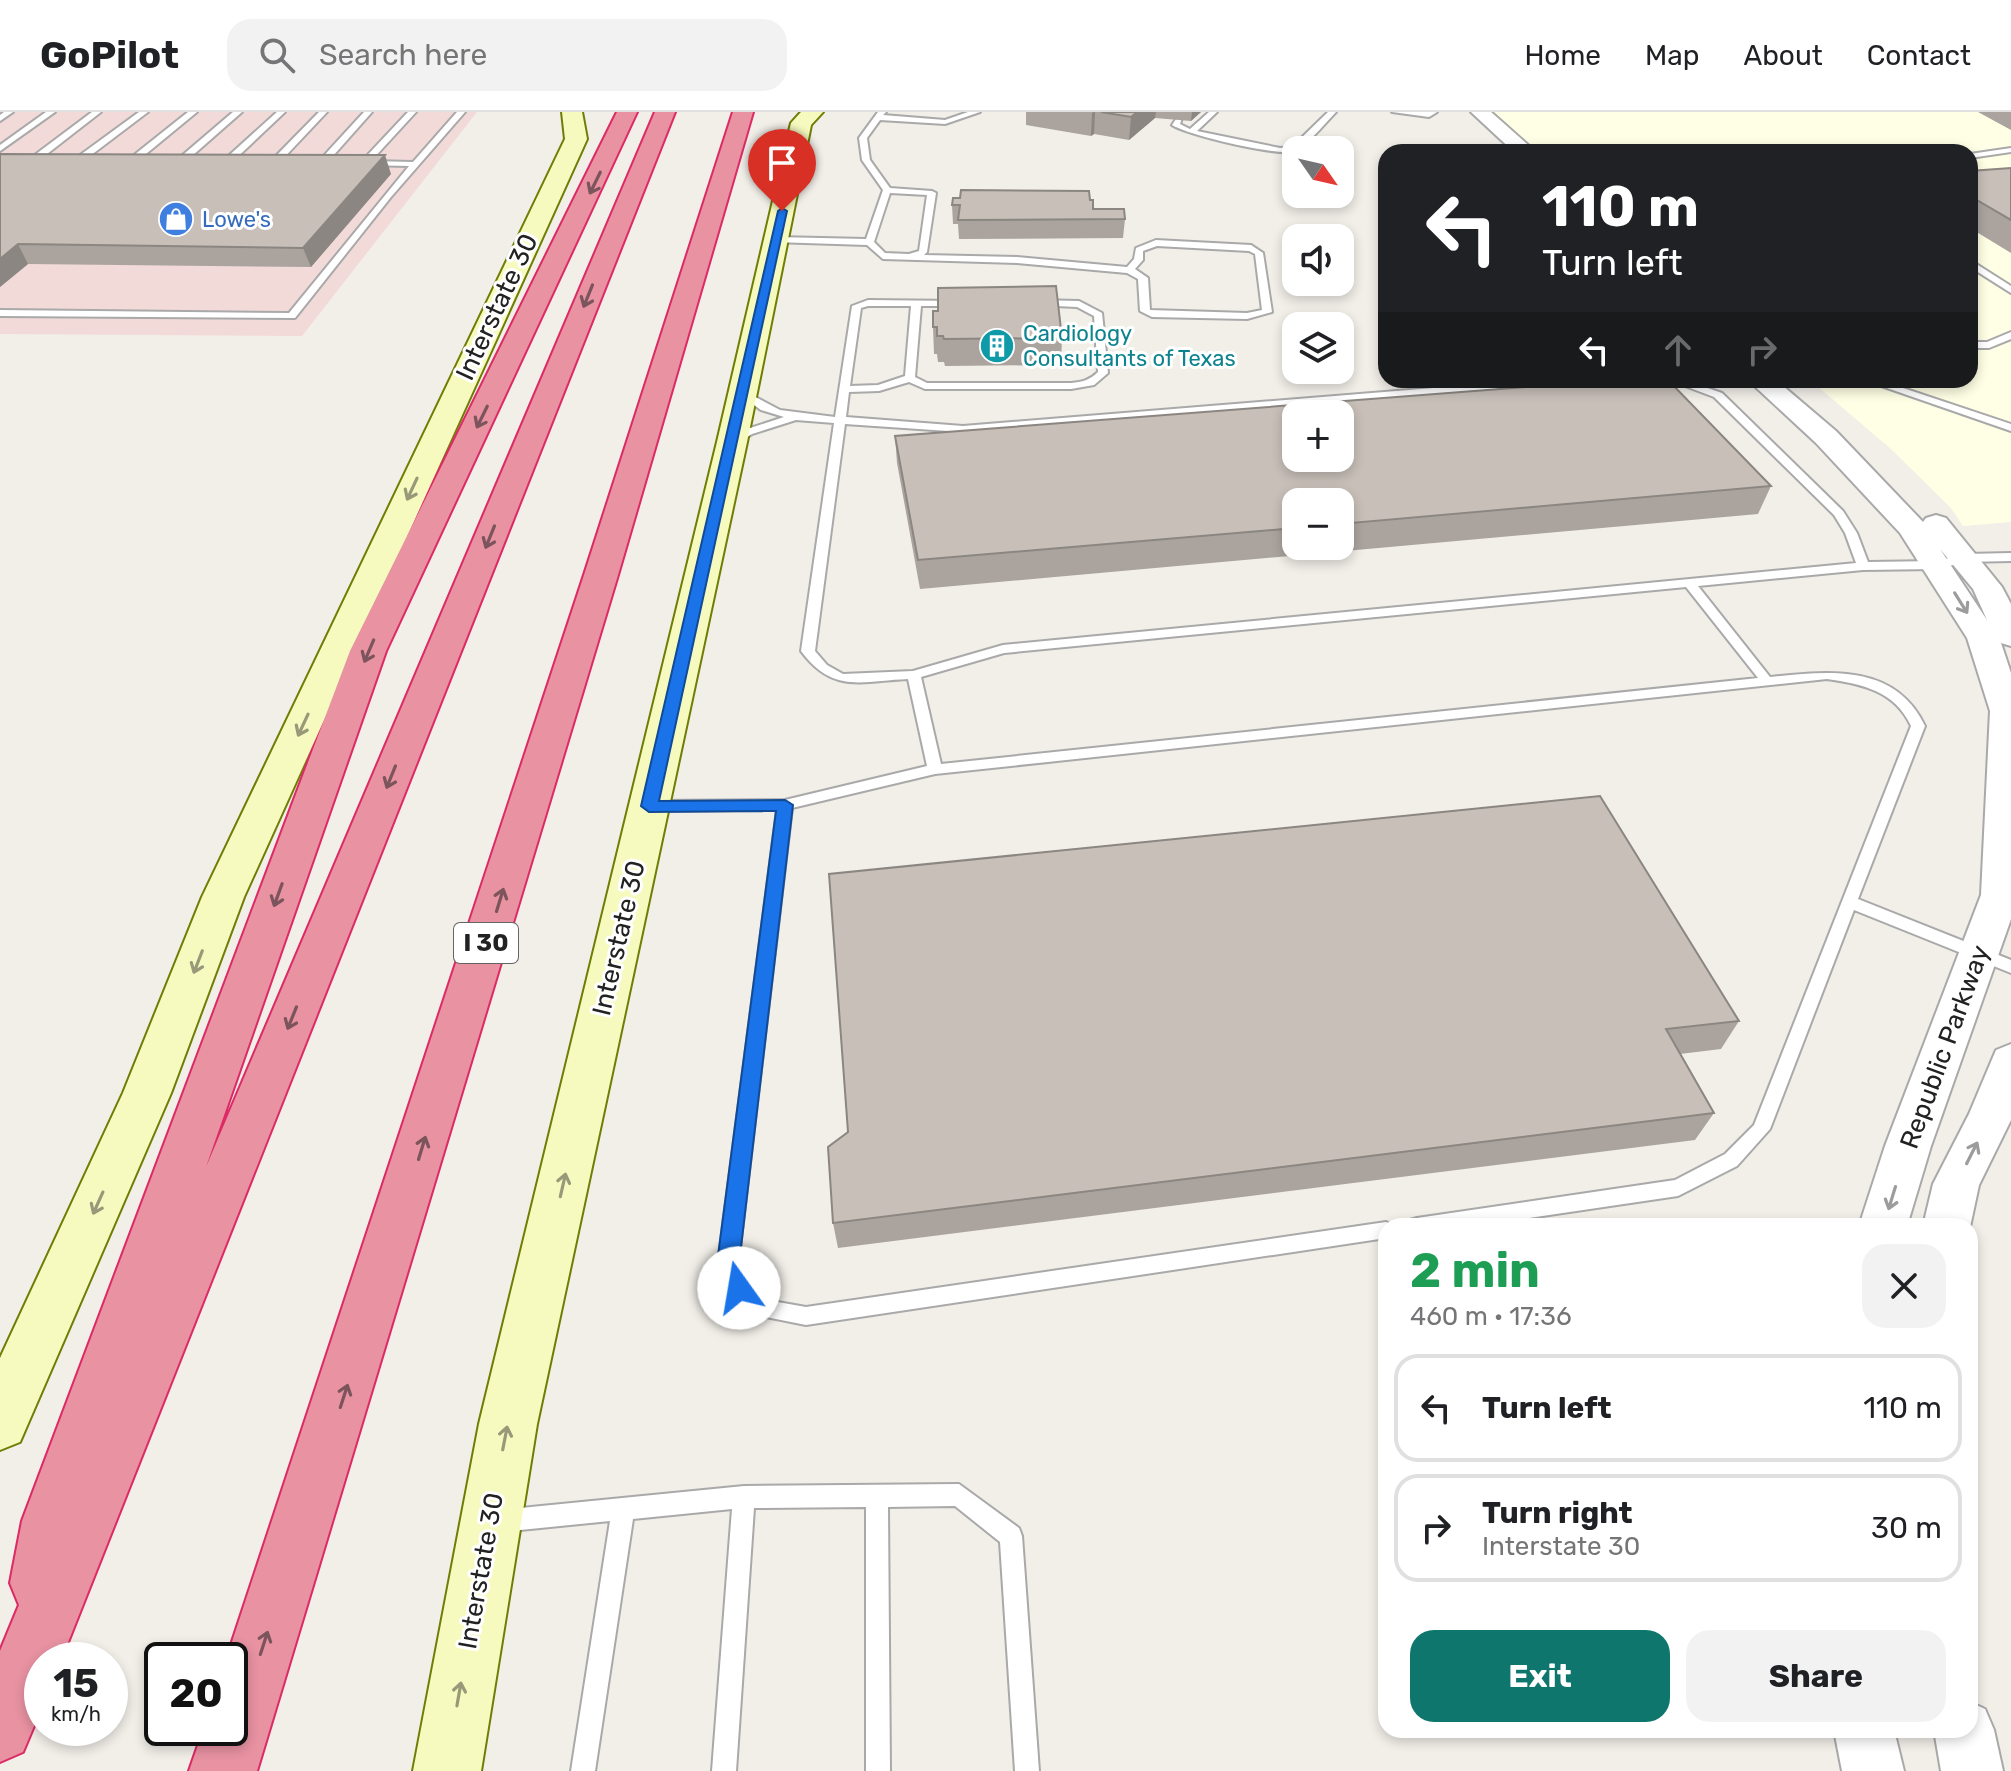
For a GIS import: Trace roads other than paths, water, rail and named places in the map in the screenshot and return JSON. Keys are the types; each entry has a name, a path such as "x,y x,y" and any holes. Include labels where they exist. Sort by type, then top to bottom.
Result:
{"highway":[{"path":"30,1642 52,1521 368,651 627,112"},
{"path":"36,1642 665,112"},
{"name":"I 30","path":"223,1771 374,1301 743,112"},
{"path":"712,209 754,158"},
{"path":"0,1729 24,1670"}],"main road":[{"name":"Interstate 30","path":"447,1771 508,1424 732,442 803,116"},
{"name":"Interstate 30","path":"0,1422 147,1093 223,897 580,121"}],"street":[{"path":"1473,118 1493,144"},
{"path":"1473,118 1514,144"},
{"name":"Republic Parkway","path":"1770,388 1826,437 1912,528 1987,587 2011,636"},
{"name":"Republic Parkway","path":"1799,388 1890,467 1951,561 1983,638 2007,711 1995,960 1908,1146 1886,1218"},
{"path":"1949,1218 1956,1184 1990,1117 2011,1062"},
{"path":"1866,1738 1873,1771"},
{"path":"1966,1738 1972,1771"}],"lane":[{"path":"0,119 9,112"},
{"path":"0,149 51,112"},
{"path":"50,160 33,159 97,112"},
{"path":"79,160 144,112"},
{"path":"132,161 193,112"},
{"path":"181,161 238,112"},
{"path":"227,162 281,112"},
{"path":"275,162 323,112"},
{"path":"322,163 368,112"},
{"path":"364,163 412,112"},
{"path":"0,313 292,316 461,112"},
{"path":"887,190 866,160 863,138 880,114 945,122 976,112"},
{"path":"1191,132 1213,112"},
{"path":"1178,118 1176,125 1191,132 1280,150 1294,149 1332,112"},
{"path":"1396,112 1429,115 1433,112"},
{"path":"1978,155 2011,150"},
{"path":"64,160 92,160"},
{"path":"119,160 145,161"},
{"path":"169,161 197,161"},
{"path":"212,161 243,162"},
{"path":"259,162 290,162"},
{"path":"306,162 336,163"},
{"path":"350,163 416,164"},
{"path":"869,242 887,190"},
{"path":"887,190 932,193 923,252 910,257"},
{"path":"776,240 869,242 883,256 1017,260 1129,270 1143,278 1145,311 1152,314 1247,316 1267,312 1259,253 1251,248 1156,243 1139,250 1138,260 1129,270"},
{"path":"1978,268 2006,287"},
{"path":"1978,279 2006,287"},
{"path":"910,378 916,303"},
{"path":"975,303 857,306 808,651 822,668 841,678 914,675 1003,649 1863,566 2011,557"},
{"path":"847,389 879,388 910,378 925,386 1083,386 1097,380 1103,373 1099,315 1079,304 1019,303"},
{"path":"1978,345 1989,345 2010,337"},
{"path":"742,393 752,402 792,418 963,429 1471,388"},
{"path":"1697,388 1718,395 1839,513 1851,533 1863,566"},
{"path":"1893,388 2011,428"},
{"path":"732,442 748,432 792,418"},
{"path":"1691,585 1766,680"},
{"path":"914,675 935,769"},
{"path":"649,806 785,805 935,769 1827,675 1854,678 1890,691 1912,709 1918,726 1761,1129 1731,1160 1678,1188 1472,1218"},
{"path":"785,805 729,1256 739,1288 768,1309 806,1316 1378,1231"},
{"path":"1851,902 1995,960"},
{"path":"489,1521 744,1497 959,1495 1011,1536 1027,1771"},
{"path":"877,1496 878,1771"},
{"path":"724,1771 744,1497"},
{"path":"583,1771 623,1510"}],"place":[{"name":"Lowe's","path":"176,219"},
{"name":"Cardiology Consultants of Texas","path":"997,346"}]}
